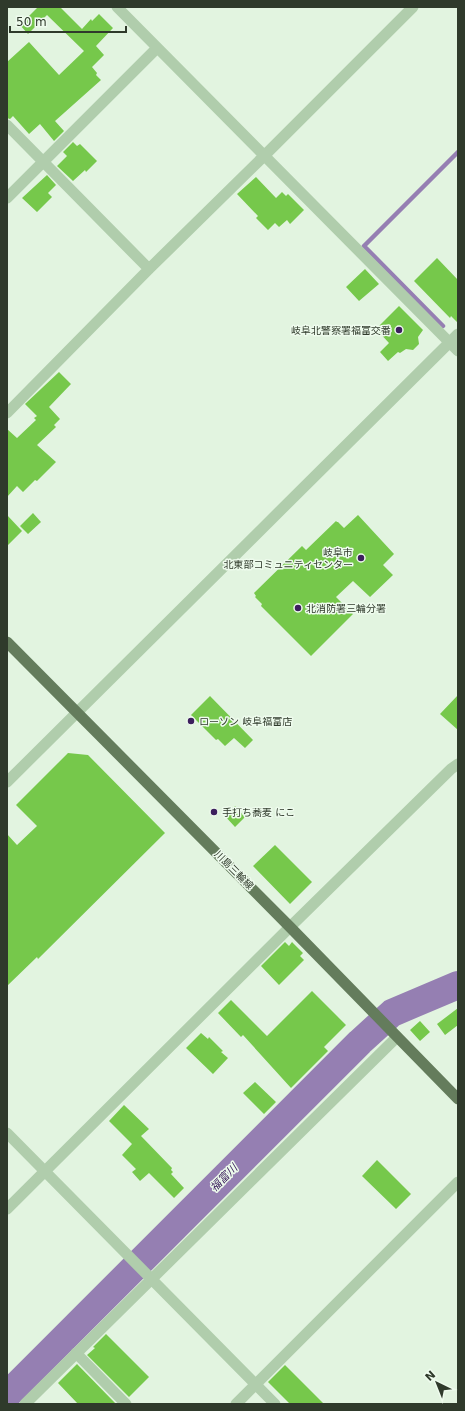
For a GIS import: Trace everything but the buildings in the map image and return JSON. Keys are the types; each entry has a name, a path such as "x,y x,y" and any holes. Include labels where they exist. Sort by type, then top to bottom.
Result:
{"main road":[{"name":"川島三輪線","path":"7,642 78,712 458,1099"}],"street":[{"path":"117,7 458,351"},
{"path":"7,413 149,269 413,7"},
{"path":"7,198 157,48"},
{"path":"7,125 149,269"},
{"path":"7,782 458,334"},
{"path":"7,1210 290,927 458,764"},
{"path":"25,1404 76,1354 150,1277 394,1035"},
{"path":"7,1133 275,1404"},
{"path":"236,1404 458,1182"},
{"path":"76,1354 126,1404"}],"waterway":[{"path":"443,326 364,246 458,152"},
{"name":"福富川","path":"7,1395 360,1042 392,1013 458,985"}],"place":[{"name":"岐阜北警察署福富交番","path":"399,330"},
{"name":"岐阜市 北東部コミュニティセンター","path":"361,558"},
{"name":"北消防署三輪分署","path":"298,608"},
{"name":"ローソン 岐阜福富店","path":"191,721"},
{"name":"手打ち蕎麦 にこ","path":"214,812"}]}
